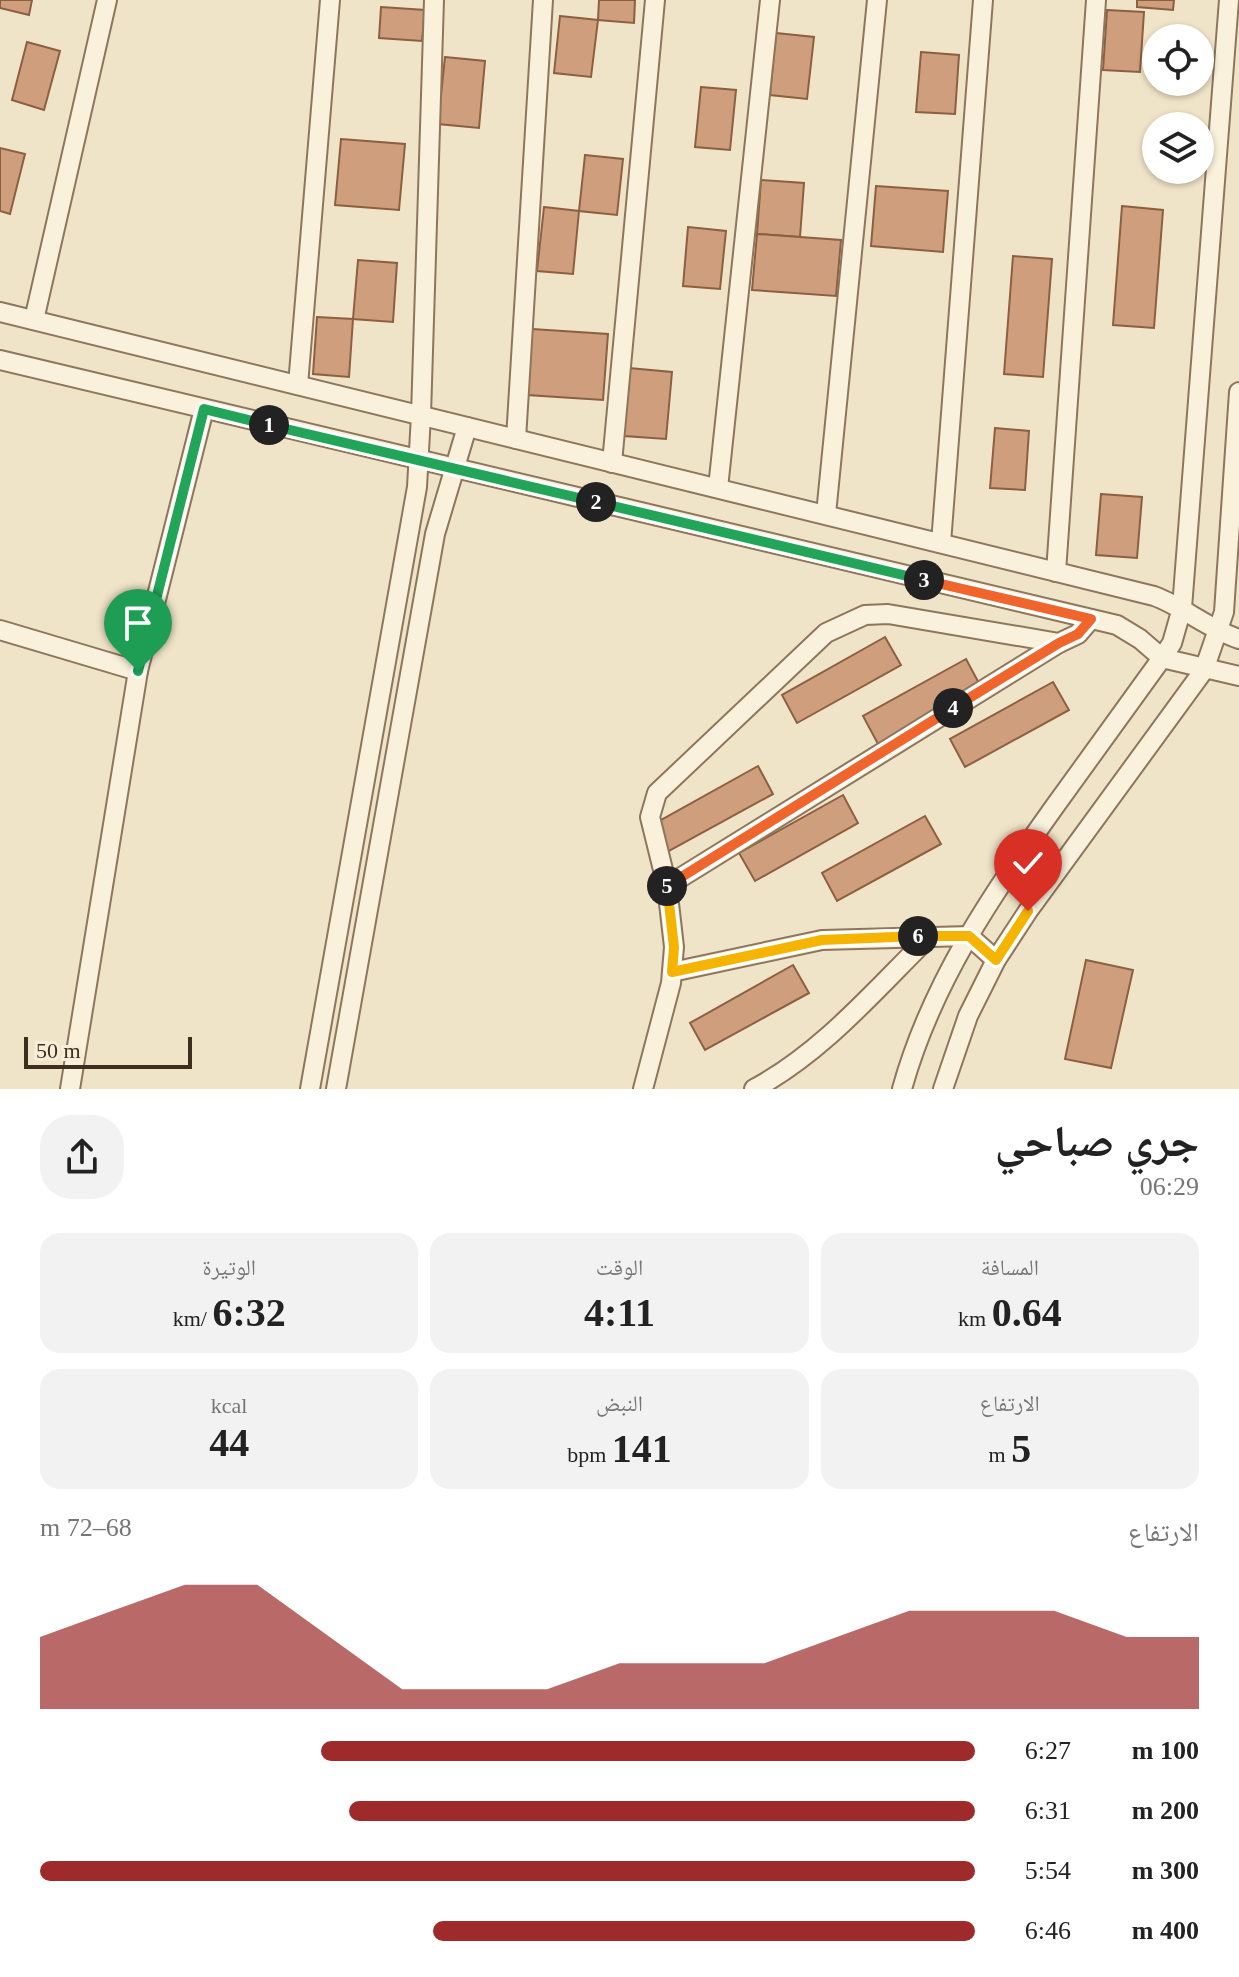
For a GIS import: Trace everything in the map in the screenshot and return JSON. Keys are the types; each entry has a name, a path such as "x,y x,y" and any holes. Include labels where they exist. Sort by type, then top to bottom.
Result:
{"street":[{"path":"34,320 107,0"},
{"path":"298,385 330,0"},
{"path":"310,1089 409,532 419,460 434,0"},
{"path":"516,439 543,0"},
{"path":"612,463 655,0"},
{"path":"718,488 770,0"},
{"path":"826,514 877,0"},
{"path":"941,543 983,0"},
{"path":"1056,572 1096,0"},
{"path":"902,1089 931,1005 997,888 1172,643 1182,608 1229,0"},
{"path":"0,312 1154,596 1182,608 1219,633 1239,639"},
{"path":"0,360 1091,619 1127,630 1162,658 1239,676"},
{"path":"943,1089 968,1016 996,960 1028,911 1204,670 1219,633 1227,589 1239,392"},
{"path":"70,1089 138,671 204,409"},
{"path":"336,1089 435,534 467,427"},
{"path":"643,1089 672,972 674,947 667,886 650,817 657,793 826,633 865,615 888,614 1059,643"},
{"path":"667,886 1078,634 1091,619"},
{"path":"0,630 138,671"},
{"path":"672,972 822,940 930,936 969,936 996,960"},
{"path":"754,1089 810,1053 930,936"}],"building":[{"path":"0,0 32,0 29,15 0,8"},
{"path":"599,0 635,0 634,23 598,20"},
{"path":"1137,0 1174,0 1173,10 1137,7"},
{"path":"381,7 425,10 422,41 379,38"},
{"path":"1107,10 1144,12 1140,72 1103,70"},
{"path":"560,16 598,20 591,77 554,73"},
{"path":"776,33 814,37 807,99 770,95"},
{"path":"27,42 60,51 44,110 12,100"},
{"path":"921,52 959,55 955,114 916,112"},
{"path":"445,57 485,61 479,128 438,124"},
{"path":"701,87 736,90 730,150 695,147"},
{"path":"341,139 405,144 399,210 335,205"},
{"path":"0,148 25,154 10,214 0,211"},
{"path":"585,155 623,159 617,215 579,211"},
{"path":"761,180 804,183 800,237 757,234"},
{"path":"876,186 948,191 943,252 871,246"},
{"path":"1122,206 1163,210 1154,328 1113,325"},
{"path":"544,207 579,211 573,274 537,271"},
{"path":"688,227 726,231 720,289 683,286"},
{"path":"757,234 841,240 836,296 752,290"},
{"path":"1013,256 1052,259 1043,377 1004,374"},
{"path":"358,260 397,263 393,322 353,319"},
{"path":"317,317 353,319 349,377 313,374"},
{"path":"532,329 608,334 603,400 527,395"},
{"path":"629,368 672,372 666,439 624,436"},
{"path":"995,428 1029,431 1025,490 990,488"},
{"path":"1101,494 1142,497 1137,558 1096,555"},
{"path":"885,637 901,665 797,723 782,695"},
{"path":"966,659 981,687 878,744 863,716"},
{"path":"1053,682 1069,710 965,767 950,739"},
{"path":"758,766 773,794 669,851 654,824"},
{"path":"843,795 858,823 755,881 739,853"},
{"path":"925,816 941,844 837,901 822,873"},
{"path":"1086,960 1133,970 1111,1068 1065,1059"},
{"path":"793,965 809,993 705,1050 690,1023"}],"route":[{"path":"138,671 204,409 1091,619 1072,638 1059,643 667,886 673,924 672,972 822,940 870,937 969,936 996,960 1028,911"}]}
